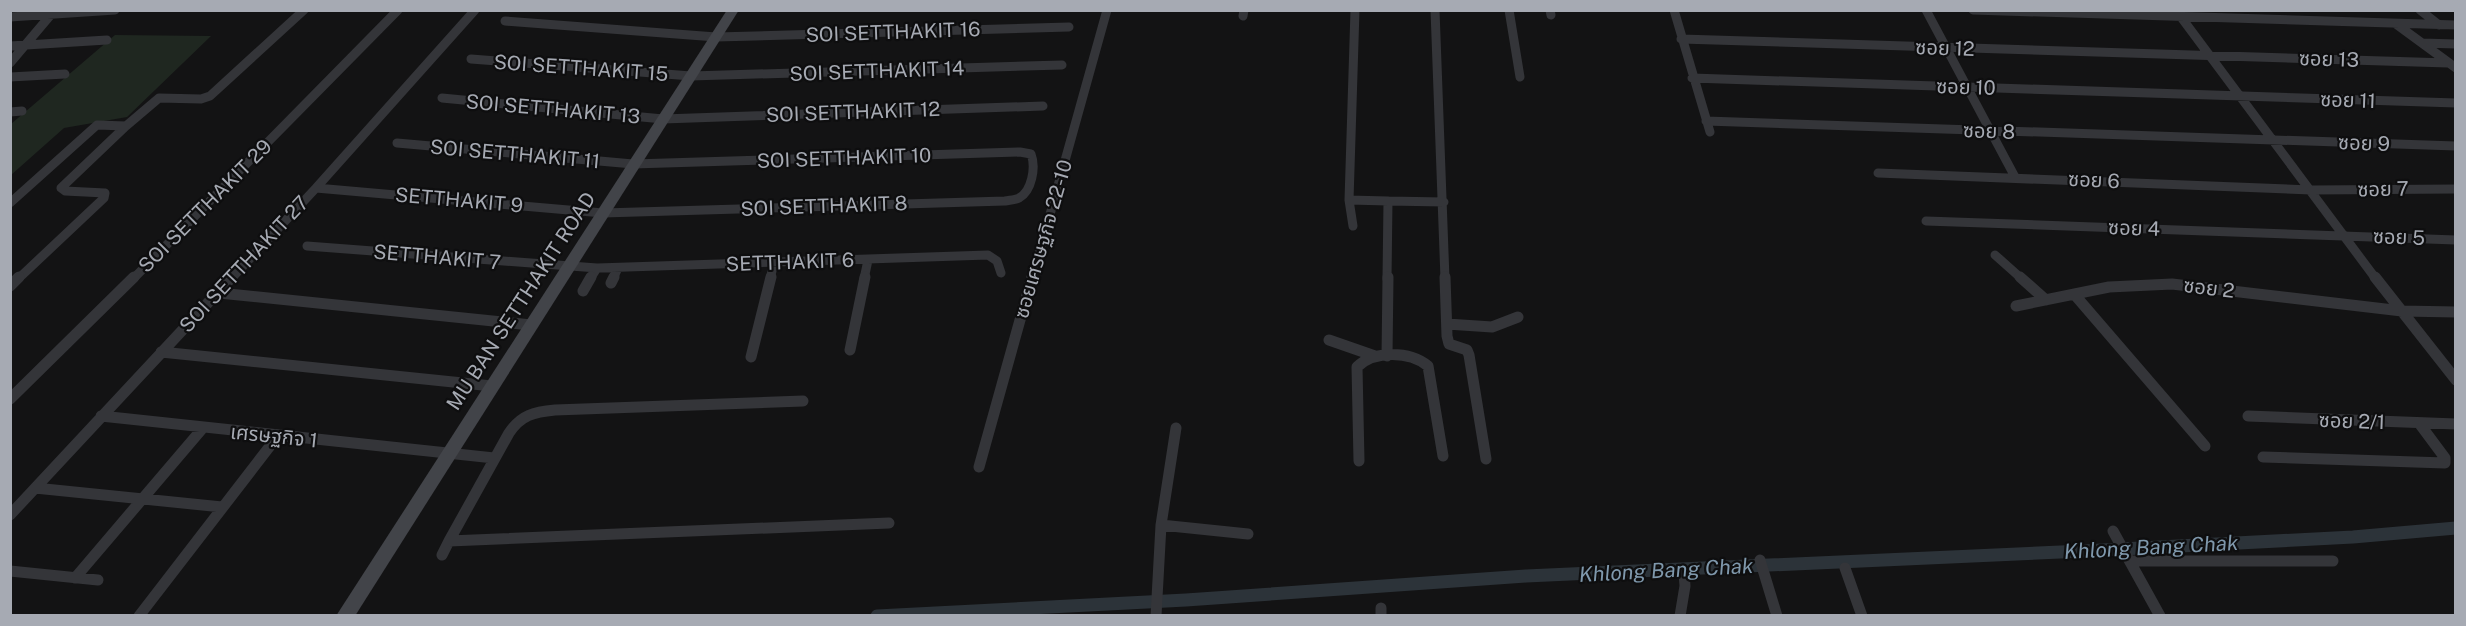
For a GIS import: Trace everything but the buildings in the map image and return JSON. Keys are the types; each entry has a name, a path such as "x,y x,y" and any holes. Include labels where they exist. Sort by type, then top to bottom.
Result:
{"street":[{"path":"10,17 53,12 116,10"},
{"path":"10,286 104,198 105,193 65,191 61,188 126,126 159,98 201,99 210,96 304,10"},
{"name":"SOI SETTHAKIT 29","path":"10,399 118,294 398,10"},
{"name":"SOI SETTHAKIT 27","path":"10,515 316,188 475,10"},
{"name":"MU BAN SETTHAKIT ROAD","path":"345,615 733,10"},
{"name":"ซอยเศรษฐกิจ 22-10","path":"979,467 1107,10"},
{"path":"1353,226 1349,200 1355,10"},
{"path":"1435,10 1449,344 1467,350 1469,355 1486,459"},
{"path":"1509,10 1520,77"},
{"path":"1674,10 1692,78 1710,132"},
{"path":"1926,10 1944,48 2015,177"},
{"path":"1973,10 2178,13 2456,25"},
{"path":"2420,10 2439,25"},
{"path":"10,63 53,12"},
{"path":"2178,13 2342,235 2454,375"},
{"name":"SOI SETTHAKIT 16","path":"505,21 716,37 1069,27"},
{"path":"2396,24 2452,65"},
{"name":"ซอย 12","path":"1682,39 2209,55"},
{"path":"10,46 107,40"},
{"path":"2422,43 2456,44"},
{"name":"ซอย 13","path":"2209,55 2452,65"},
{"name":"SOI SETTHAKIT 15","path":"471,59 691,76"},
{"name":"SOI SETTHAKIT 14","path":"691,76 1062,65"},
{"path":"10,77 65,74"},
{"name":"ซอย 10","path":"1692,78 2241,96"},
{"name":"ซอย 11","path":"2241,96 2456,103"},
{"name":"SOI SETTHAKIT 13","path":"442,98 663,119"},
{"name":"SOI SETTHAKIT 12","path":"663,119 1043,106"},
{"path":"10,112 22,111"},
{"name":"ซอย 8","path":"1706,121 2272,139"},
{"path":"10,203 93,128 102,124 126,126"},
{"name":"ซอย 9","path":"2272,139 2456,146"},
{"name":"SOI SETTHAKIT 11","path":"397,143 633,164"},
{"name":"SOI SETTHAKIT 10","path":"633,164 1020,152 1034,157 1031,175"},
{"name":"ซอย 6","path":"1878,173 2310,190"},
{"name":"SOI SETTHAKIT 8","path":"603,213 1005,201 1020,198 1028,188 1031,175"},
{"name":"SETTHAKIT 9","path":"316,188 603,213"},
{"name":"ซอย 7","path":"2310,190 2456,189"},
{"path":"1349,200 1444,202"},
{"path":"1381,356 1388,201"},
{"name":"ซอย 4","path":"1926,221 2342,235"},
{"name":"ซอย 5","path":"2342,235 2456,240"},
{"name":"SETTHAKIT 7","path":"307,246 568,268"},
{"name":"SETTHAKIT 6","path":"568,268 988,255 997,261 1001,273"},
{"path":"1995,255 2046,300"},
{"path":"850,350 868,260"},
{"path":"752,357 774,263"},
{"path":"584,291 597,268"},
{"path":"611,283 618,268"},
{"name":"ซอย 2","path":"2016,306 2109,287 2172,284 2402,310 2456,312"},
{"path":"219,292 531,325"},
{"path":"2074,294 2205,446"},
{"path":"1447,324 1492,328 1518,317"},
{"path":"1329,340 1381,356 1418,358 1425,361 1428,366 1443,456"},
{"path":"161,352 492,386"},
{"path":"1359,461 1357,368 1365,360 1381,356"},
{"path":"442,555 515,423 526,414 555,410 803,401"},
{"name":"เศรษฐกิจ 1","path":"101,416 202,429 494,459"},
{"name":"ซอย 2/1","path":"2248,416 2456,424"},
{"path":"2263,457 2445,463 2445,458 2419,423"},
{"path":"1156,615 1161,525 1176,428"},
{"path":"75,578 202,429"},
{"path":"138,615 277,437"},
{"path":"35,488 222,507"},
{"path":"450,541 889,523"},
{"path":"1161,525 1248,534"},
{"path":"2113,531 2160,615"},
{"path":"1760,560 1777,615"},
{"path":"2131,561 2333,561"},
{"path":"1845,568 1862,615"},
{"path":"10,571 98,580"},
{"path":"1680,615 1685,586 1684,573"}],"shaded area":[{"path":"115,35 211,36 127,117 64,128 11,175 11,124"}],"waterway":[{"name":"Khlong Bang Chak","path":"877,616 1186,600 1526,576 2083,551 2353,537 2456,528"}]}
